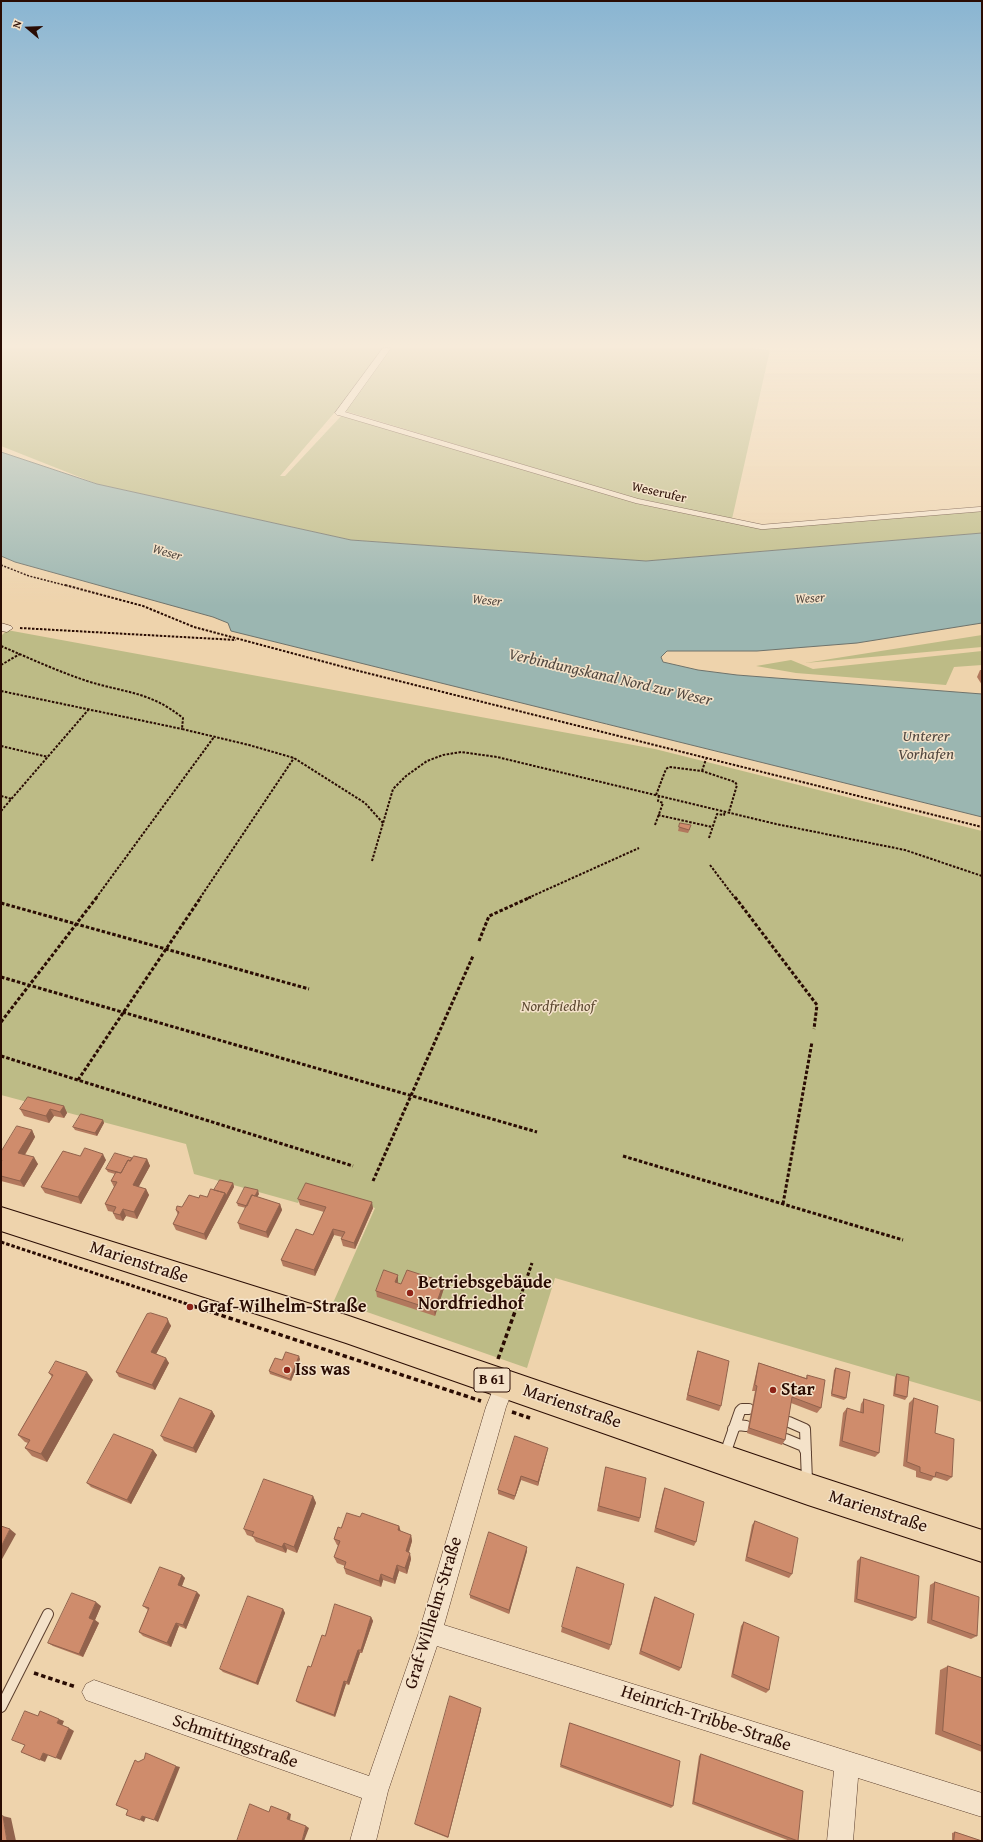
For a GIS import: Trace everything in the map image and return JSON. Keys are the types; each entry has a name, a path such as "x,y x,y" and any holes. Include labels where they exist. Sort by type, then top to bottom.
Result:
{"main road":[{"name":"Marienstraße","path":"1,1219 333,1325 501,1374 723,1460 982,1546"}],"street":[{"name":"Graf-Wilhelm-Straße","path":"363,1841 376,1792 430,1632 496,1407 501,1374"},
{"name":"Heinrich-Tribbe-Straße","path":"430,1632 982,1805"},
{"name":"Schmittingstraße","path":"94,1692 376,1792"},
{"path":"840,1841 848,1764"}],"lane":[{"name":"Weserufer","path":"411,434 637,501 762,526 982,509"},
{"path":"723,1460 740,1411 742,1409 749,1409"},
{"path":"789,1422 805,1429 808,1489"},
{"path":"733,1429 738,1425 746,1426"},
{"path":"786,1439 803,1446 807,1456"},
{"path":"1,1707 48,1614"}],"path":[{"path":"1,565 29,576 143,606 194,627 242,640 706,759 982,827"},
{"path":"26,628 242,640"},
{"path":"1,646 50,668 86,680 141,693 158,700 183,718 182,729"},
{"path":"1,665 21,654"},
{"path":"1,691 249,744 294,758 365,803 383,823"},
{"path":"1,811 89,709"},
{"path":"1,1022 77,924 214,737"},
{"path":"1,746 48,757"},
{"path":"372,861 393,789 406,776 427,761 461,752 497,757 776,824 905,850 982,876"},
{"path":"78,1080 294,758"},
{"path":"702,771 706,759"},
{"path":"656,795 666,769 669,767 702,771 735,782 737,785 729,812"},
{"path":"1,796 12,799"},
{"path":"655,825 663,803 658,801 659,796"},
{"path":"709,838 717,814 724,815 725,811"},
{"path":"658,816 712,827"},
{"path":"479,941 489,916 639,848"},
{"path":"710,865 817,1005 814,1029"},
{"path":"1,903 309,989"},
{"path":"373,1181 473,956"},
{"path":"1,977 537,1132"},
{"path":"783,1204 812,1042"},
{"path":"1,1056 353,1166"},
{"path":"623,1156 904,1240"},
{"path":"501,1374 532,1263"},
{"path":"20,1668 94,1692"}],"green space":[{"path":"1,434 316,434 280,476 285,476 324,434 405,434 636,503 761,529 982,511 982,533 646,561 351,540 97,484 1,446"},
{"path":"421,434 751,434 732,519 637,499"},
{"name":"Nordfriedhof","path":"7,630 655,749 982,831 982,1402 555,1278 527,1368 347,1305 333,1303 375,1208 306,1187 298,1203 194,1174 186,1144 1,1095 1,636"},
{"path":"982,635 982,647 805,663"},
{"path":"982,651 982,665 954,667 946,685 796,673 756,666 791,660 813,669"}],"water":[{"path":"1,452 97,484 351,540 646,561 982,533 982,623 857,643 757,651 667,651 661,657 663,662 698,670 737,675 982,694 982,817 231,631 228,623 213,617 15,562 1,556"}],"building":[{"path":"680,823 691,825 689,830 679,827"},
{"path":"28,1097 64,1106 60,1112 50,1109 46,1116 20,1109"},
{"path":"81,1114 103,1120 95,1133 73,1127"},
{"path":"17,1126 32,1130 18,1153 34,1157 20,1181 1,1176 1,1152"},
{"path":"85,1148 103,1154 78,1197 41,1187 63,1151 80,1156"},
{"path":"115,1153 132,1158 130,1161 128,1160 121,1173 106,1169"},
{"path":"134,1156 147,1159 133,1185 146,1189 134,1212 123,1209 120,1215 113,1213 116,1207 105,1204 117,1182 111,1181 116,1172 121,1173 128,1160 130,1161"},
{"path":"220,1180 233,1183 226,1196 225,1193 214,1190"},
{"path":"306,1183 372,1202 354,1243 341,1239 345,1232 333,1229 314,1270 281,1260 296,1229 313,1235 326,1207 298,1199"},
{"path":"245,1187 258,1190 255,1196 252,1195 247,1206 237,1203"},
{"path":"211,1189 225,1193 204,1234 173,1224 179,1212 176,1210 177,1206 182,1207 189,1195 199,1198 200,1195 207,1197"},
{"path":"252,1195 280,1204 266,1232 238,1223"},
{"name":"Betriebsgebäude Nordfriedhof","path":"384,1270 398,1275 395,1282 401,1284 407,1270 444,1282 434,1310 376,1291"},
{"path":"151,1313 167,1318 168,1321 151,1352 166,1358 152,1385 116,1372 147,1314"},
{"path":"698,1351 729,1361 721,1406 688,1395"},
{"path":"286,1352 299,1356 290,1379 269,1371 275,1358 282,1360"},
{"path":"56,1361 87,1372 41,1454 25,1448 30,1440 18,1435 53,1375 49,1373"},
{"path":"759,1363 807,1379 807,1375 825,1380 821,1408 792,1397 785,1440 749,1428 757,1386 755,1385"},
{"path":"836,1368 850,1372 846,1398 832,1394"},
{"path":"897,1374 909,1377 907,1397 895,1394"},
{"path":"180,1398 212,1411 193,1448 161,1436"},
{"path":"914,1398 938,1406 935,1433 954,1439 952,1477 936,1472 935,1477 920,1472 920,1467 907,1462"},
{"path":"864,1399 884,1405 879,1453 842,1441 847,1408 863,1413"},
{"path":"114,1434 153,1450 127,1500 87,1483"},
{"path":"515,1436 548,1448 538,1482 521,1476 515,1496 498,1490"},
{"path":"606,1467 646,1478 640,1518 599,1506"},
{"path":"264,1479 313,1496 294,1547 284,1543 282,1547 252,1536 254,1532 244,1529"},
{"path":"665,1488 704,1502 696,1542 656,1528"},
{"path":"347,1513 360,1517 362,1513 399,1526 398,1530 411,1535 406,1551 410,1553 405,1568 397,1565 393,1579 381,1574 379,1581 344,1568 346,1562 334,1557 340,1541 334,1539 338,1527 341,1528"},
{"path":"755,1521 798,1538 792,1574 747,1557"},
{"path":"1,1526 10,1529 1,1547"},
{"path":"489,1532 527,1547 509,1610 470,1595"},
{"path":"861,1557 919,1576 916,1618 857,1599"},
{"path":"160,1567 182,1575 178,1585 197,1592 183,1625 176,1623 167,1643 139,1632 149,1608 143,1606"},
{"path":"577,1567 624,1584 611,1645 562,1627"},
{"path":"935,1582 979,1597 977,1636 932,1620"},
{"path":"72,1593 96,1602 89,1618 94,1620 79,1654 48,1643"},
{"path":"248,1596 283,1609 256,1683 220,1669"},
{"path":"655,1597 694,1614 681,1668 641,1651"},
{"path":"335,1604 371,1617 361,1650 358,1650 347,1682 344,1681 334,1715 296,1701 308,1666 311,1667 322,1635 325,1636"},
{"path":"744,1622 779,1637 769,1690 733,1674"},
{"path":"948,1666 982,1678 982,1746 943,1731"},
{"path":"450,1696 481,1708 448,1837 415,1824"},
{"path":"25,1711 38,1716 40,1711 59,1719 57,1723 69,1728 56,1758 43,1753 40,1760 21,1752 25,1745 12,1740"},
{"path":"570,1723 680,1761 673,1806 561,1765"},
{"path":"146,1753 176,1766 154,1820 142,1816 140,1820 126,1815 128,1810 116,1805 135,1760 138,1762 144,1759"},
{"path":"701,1754 803,1791 798,1841 694,1802"},
{"path":"250,1804 269,1812 271,1806 289,1813 287,1819 306,1826 302,1841 237,1841"},
{"path":"3,1816 7,1841 1,1841 1,1817"},
{"path":"955,1832 982,1841 954,1841"}],"place":[{"name":"Betriebsgebäude Nordfriedhof","path":"410,1293"},
{"name":"Graf-Wilhelm-Straße","path":"190,1307"},
{"name":"Iss was","path":"287,1370"},
{"name":"Star","path":"773,1390"}],"water label":[{"name":"Weser","path":"167,553"},
{"name":"Weser","path":"810,599"},
{"name":"Weser","path":"487,601"},
{"name":"Verbindungskanal Nord zur Weser","path":"610,678"},
{"name":"Unterer Vorhafen","path":"926,746"}]}
